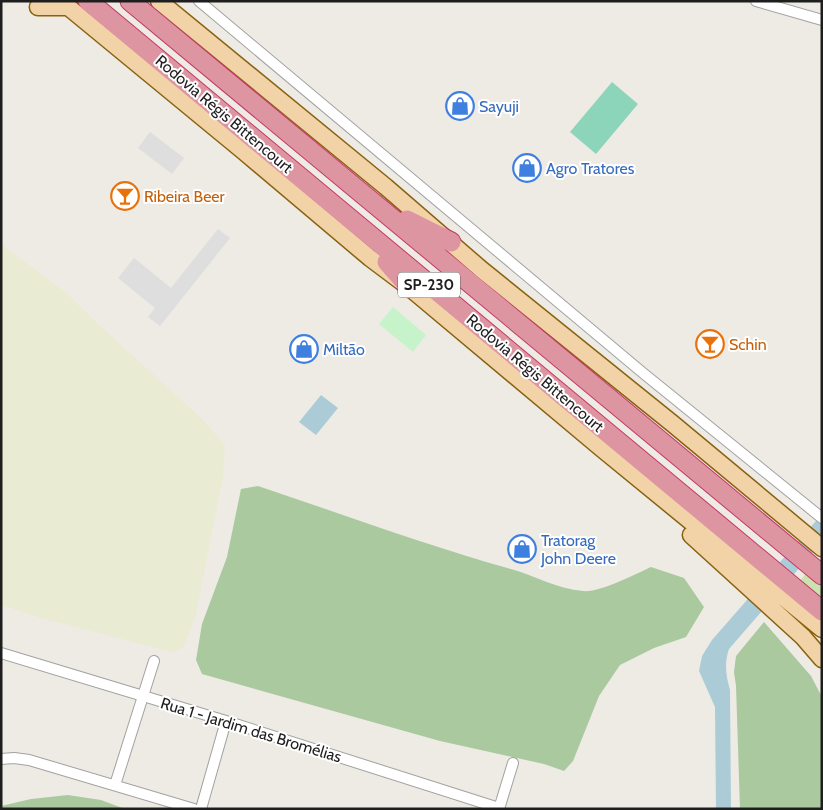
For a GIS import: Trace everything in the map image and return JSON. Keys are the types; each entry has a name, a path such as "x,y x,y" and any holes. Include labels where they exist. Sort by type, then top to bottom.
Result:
{"highway":[{"name":"Rodovia Régis Bittencourt","path":"88,1 346,216 762,580 822,611"},
{"name":"Rodovia Régis Bittencourt","path":"130,1 820,573"},
{"path":"380,208 450,242"},
{"path":"346,216 410,288"}],"main road":[{"path":"38,7 65,4 370,258 410,288 762,580 780,617 803,637 822,660"},
{"path":"168,4 482,270 673,424 812,521 822,533"},
{"path":"812,521 822,548"},
{"path":"798,600 822,629"}],"street":[{"path":"199,1 643,373 812,521"},
{"path":"756,1 822,20"},
{"name":"Rua 1 - Jardim das Bromélias","path":"1,653 226,721 499,808"},
{"path":"115,785 154,661"},
{"path":"201,809 226,721"},
{"path":"1,759 29,760 194,809"},
{"path":"499,808 514,763"}],"green space":[{"path":"612,82 638,104 596,154 570,132"},
{"path":"1,244 64,291 201,418 225,445 223,477 196,614 183,648 172,652 37,617 1,605"},
{"path":"393,307 426,335 413,352 379,324"},
{"path":"258,486 415,540 574,590 590,591 598,589 651,567 684,578 704,607 686,637 654,648 620,665 599,696 573,761 564,771 544,764 440,741 202,674 196,660 202,624 227,557 241,489"},
{"path":"807,572 822,584 822,599 800,581"},
{"path":"764,622 811,676 822,697 822,809 740,809 734,672 736,656"},
{"path":"68,795 101,800 125,809 1,809 1,806 31,799"}],"shaded area":[{"path":"150,132 184,158 172,174 138,148"},
{"path":"218,229 230,238 160,326 148,317 155,308 118,278 134,258 171,288"}],"water":[{"path":"321,395 338,408 316,435 299,422"},
{"path":"822,514 822,542 729,649 726,670 730,690 731,809 716,809 715,707 699,671 702,656 712,640"}],"place":[{"name":"Sayuji","path":"460,106"},
{"name":"Agro Tratores","path":"527,168"},
{"name":"Ribeira Beer","path":"125,196"},
{"name":"Schin","path":"710,344"},
{"name":"Miltão","path":"304,349"},
{"name":"Tratorag John Deere","path":"522,549"}]}
